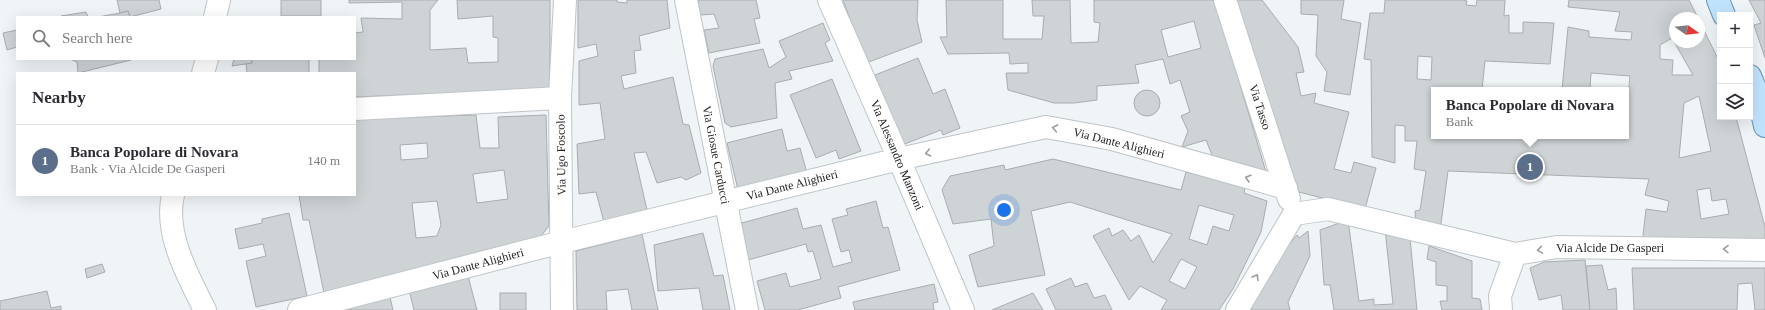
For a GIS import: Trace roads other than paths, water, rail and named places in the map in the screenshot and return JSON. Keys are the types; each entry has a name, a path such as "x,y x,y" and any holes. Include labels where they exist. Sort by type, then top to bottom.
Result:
{"main road":[{"path":"1718,0 1723,12"},
{"path":"1753,83 1758,95 1765,126"}],"street":[{"path":"215,16 219,0"},
{"name":"Via Ugo Foscolo","path":"562,310 560,98 565,0"},
{"name":"Via Giosue Carducci","path":"686,0 747,310"},
{"name":"Via Alessandro Manzoni","path":"829,0 963,310"},
{"name":"Via Tasso","path":"1225,0 1294,214"},
{"path":"203,72 206,60"},
{"path":"356,109 560,98"},
{"name":"Via Dante Alighieri","path":"299,310 562,242 899,159 1046,127 1112,139 1286,188"},
{"path":"173,196 170,209 179,258 205,310"},
{"path":"1236,310 1294,214 1328,209 1514,254 1500,296 1502,310"},
{"name":"Via Alcide De Gasperi","path":"1514,254 1557,247 1765,250"}],"place":[{"name":"Banca Popolare di Novara","path":"1530,167"}]}
